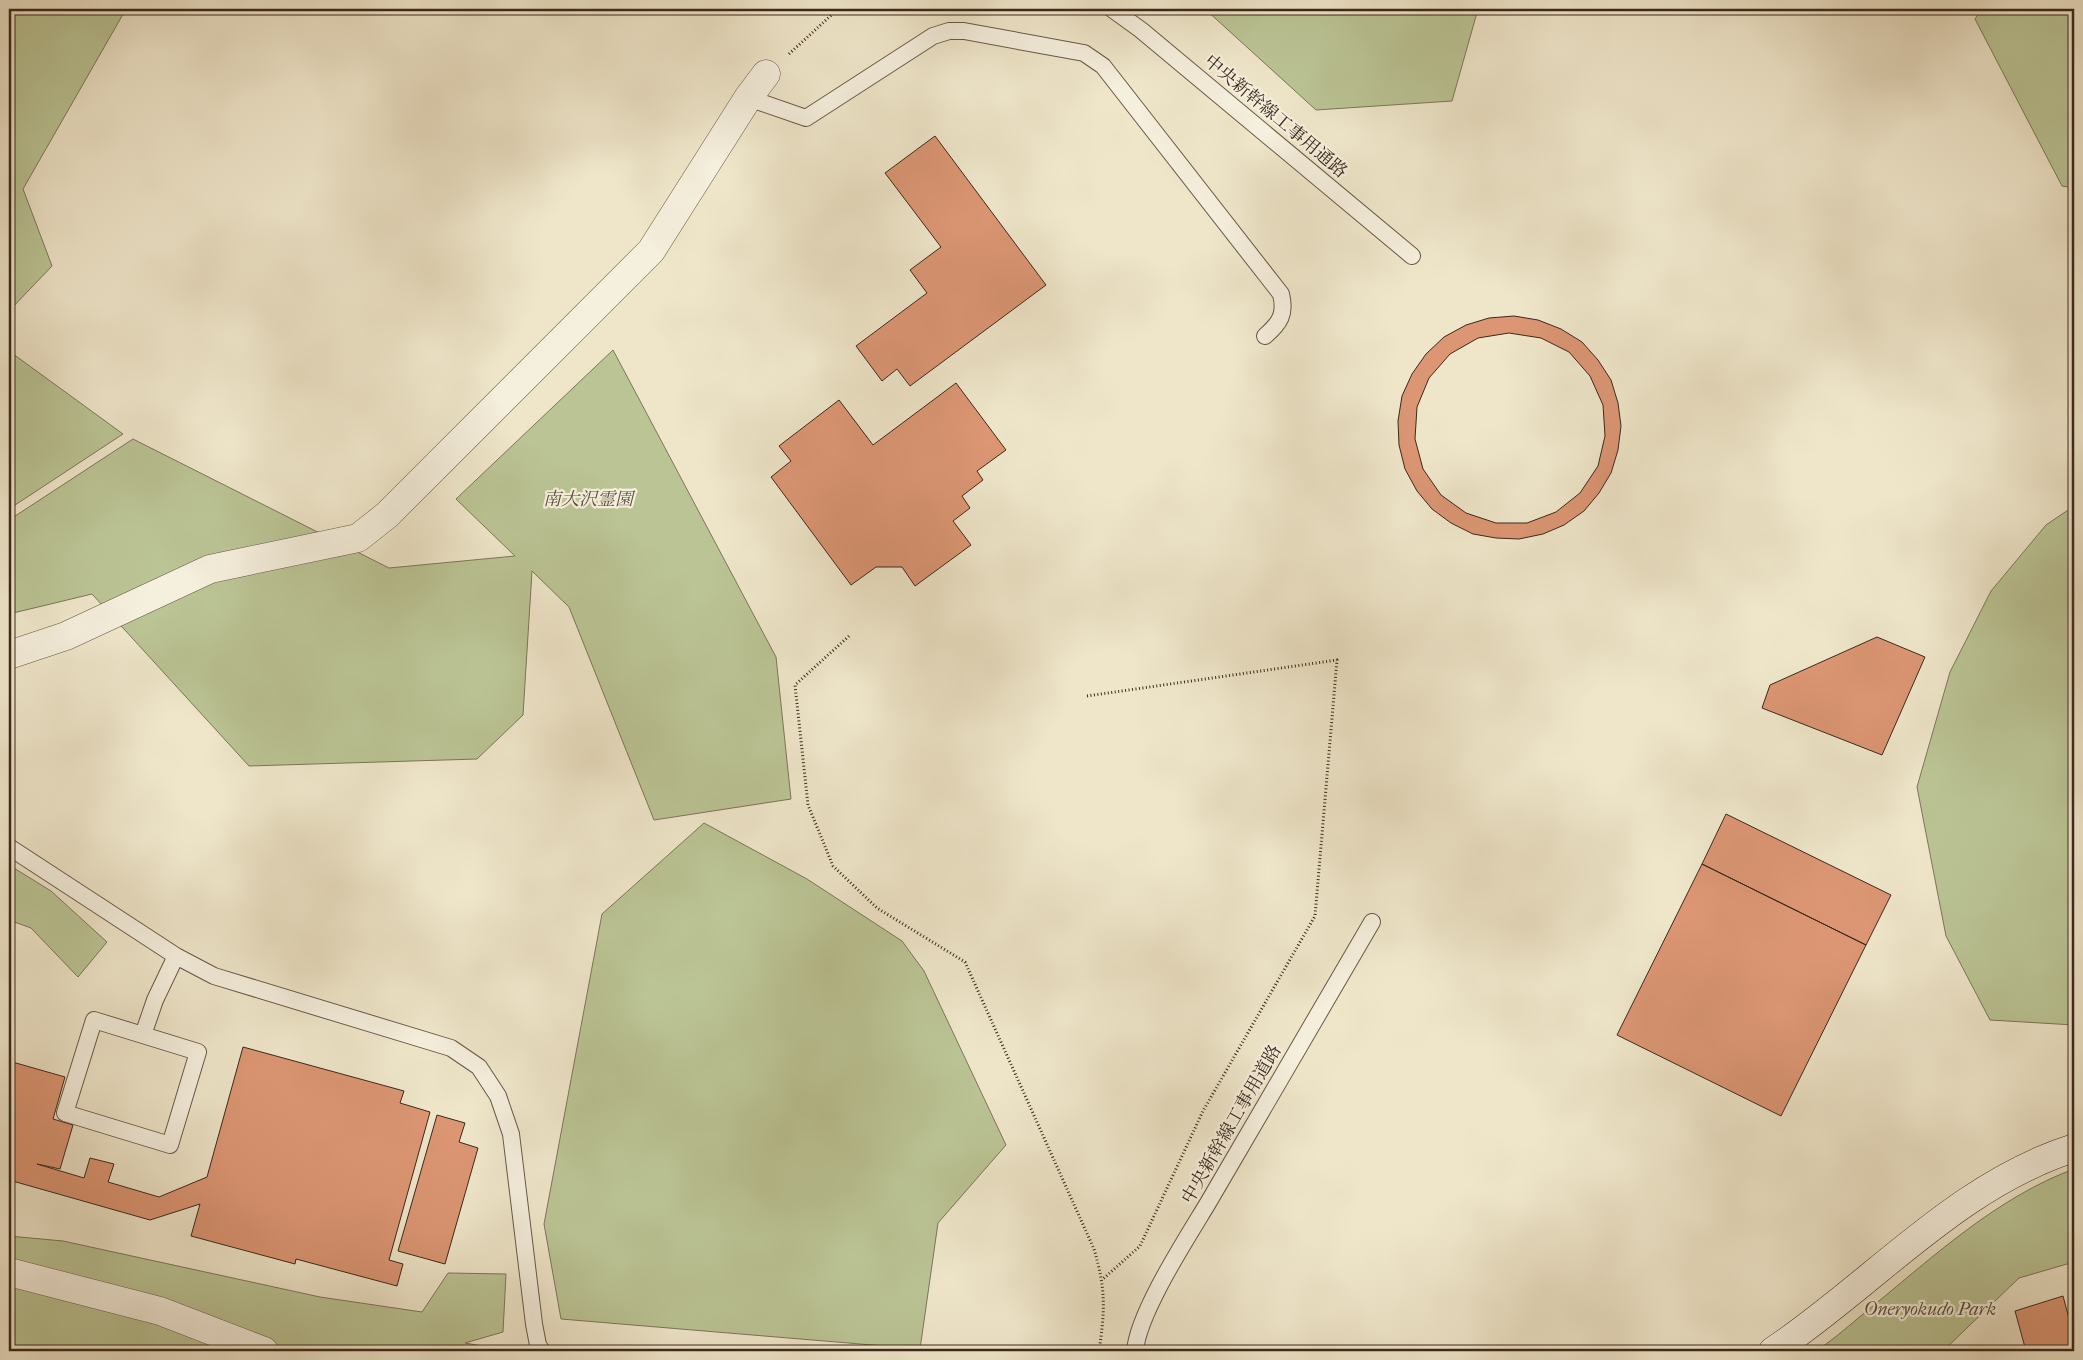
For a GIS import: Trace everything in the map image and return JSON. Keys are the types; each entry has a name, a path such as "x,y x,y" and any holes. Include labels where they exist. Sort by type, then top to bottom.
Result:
{"street":[{"path":"9,655 66,636 210,569 358,538 388,515 651,252 748,98 766,74"},
{"path":"1773,1351 1822,1317 1908,1246 1966,1204 2018,1172 2074,1148"},
{"path":"9,1272 160,1311 264,1351"}],"lane":[{"name":"中央新幹線工事用通路","path":"1112,9 1141,30 1412,256"},
{"path":"748,98 806,118 933,36 949,31 1084,53 1103,66 1281,294 1284,305 1283,316 1279,324 1265,336"},
{"path":"9,847 176,956 214,976 451,1048 479,1067 498,1096 511,1134 534,1324 538,1345 542,1351"},
{"name":"中央新幹線工事用道路","path":"1135,1351 1136,1340 1144,1319 1183,1246 1372,922"},
{"path":"143,1035 155,1000 176,956"},
{"path":"94,1020 143,1035 198,1052 170,1145 65,1113 94,1020"}],"path":[{"path":"766,74 838,9"},
{"path":"849,636 795,684 808,805 833,866 877,908 965,962 1094,1249 1103,1279 1104,1314 1099,1351"},
{"path":"1087,696 1337,660 1315,916 1203,1111 1140,1246 1103,1279"}],"green space":[{"path":"9,9 126,9 23,189 52,266 9,311"},
{"path":"1205,9 1478,9 1452,101 1316,110"},
{"path":"1982,9 2074,9 2074,188 2062,186 1975,19"},
{"name":"南大沢霊園","path":"613,350 776,657 791,799 654,820 569,607 532,571 523,715 477,759 249,766 92,594 9,614 9,520 133,439 389,568 515,556 456,499"},
{"path":"9,351 123,434 9,509"},
{"path":"2074,506 2074,1025 1990,1020 1946,936 1917,787 1950,672 1991,591 2046,525"},
{"path":"704,823 807,879 902,941 924,971 1006,1145 938,1223 920,1349 561,1319 544,1224 602,914"},
{"path":"9,865 51,891 107,942 78,977 31,928 9,920"},
{"name":"Oneryokudo Park","path":"2074,1169 2074,1262 2019,1278 1943,1351 1816,1351 1993,1211 2046,1181"},
{"path":"9,1236 63,1241 320,1297 422,1312 448,1273 506,1274 503,1332 465,1343 511,1351 9,1351"}],"building":[{"path":"935,136 1046,285 910,386 897,369 882,381 856,346 927,293 910,270 941,247 885,173"},
{"path":"1514,316 1538,320 1561,329 1582,342 1598,360 1611,380 1618,403 1621,426 1618,450 1611,473 1599,493 1584,511 1564,525 1543,534 1519,539 1473,534 1451,523 1432,509 1417,491 1405,469 1399,445 1398,421 1402,396 1412,374 1426,354 1444,337 1466,325 1489,318","holes":["1509,333 1541,338 1569,352 1590,376 1603,405 1605,436 1598,466 1580,493 1556,512 1527,523 1496,523 1466,513 1441,495 1423,469 1415,439 1417,407 1429,378 1450,354 1478,338"]},
{"path":"956,383 1006,450 977,471 983,480 962,496 970,508 953,521 971,545 915,586 902,567 876,567 851,585 771,477 791,461 779,446 839,400 873,445"},
{"path":"1877,637 1925,657 1882,755 1762,708 1770,685"},
{"path":"1726,814 1891,895 1866,945 1702,864"},
{"path":"1702,864 1866,945 1781,1116 1617,1035"},
{"path":"243,1047 404,1091 400,1103 430,1112 389,1260 403,1264 397,1286 296,1259 295,1264 191,1236 200,1204 150,1220 9,1180 9,1061 65,1077 53,1119 73,1125 60,1169 37,1164 84,1178 90,1158 114,1164 108,1182 159,1197 207,1177"},
{"path":"437,1115 465,1123 459,1142 478,1148 445,1264 398,1251"},
{"path":"2063,1296 2074,1337 2074,1351 2026,1351 2015,1311"}]}
